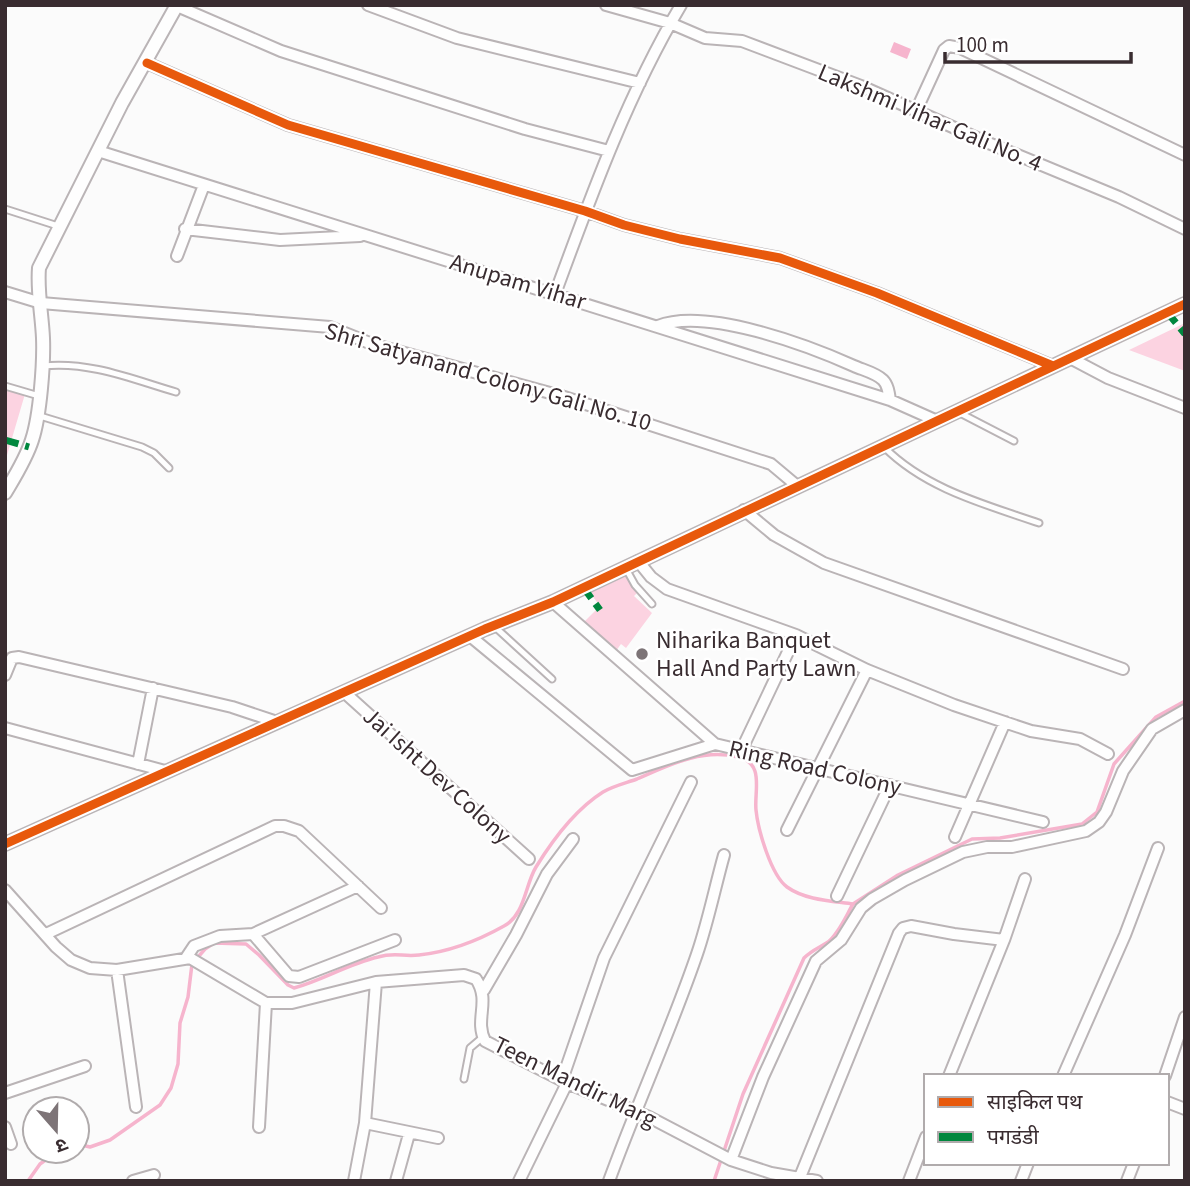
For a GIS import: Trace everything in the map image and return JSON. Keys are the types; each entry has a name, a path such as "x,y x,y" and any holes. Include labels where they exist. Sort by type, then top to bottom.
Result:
{"street":[{"path":"368,5 457,38 640,83"},
{"name":"Lakshmi Vihar Gali No. 4","path":"606,5 670,23 705,38 742,41 861,86 1119,197 1185,229"},
{"path":"555,294 609,151 640,83 681,5"},
{"path":"5,494 33,439 37,415 43,342 39,268 122,103 177,6 281,51 525,129 609,151"},
{"path":"916,111 944,50 949,46 960,48 1185,155"},
{"path":"146,62 288,125 585,211 624,225 680,239 780,258 877,293 1053,366"},
{"name":"Anupam Vihar","path":"98,151 890,400 935,420"},
{"path":"177,256 185,229 204,185"},
{"path":"185,229 281,240 366,235"},
{"name":"Shri Satyanand Colony Gali No. 10","path":"5,292 41,303 330,327 372,344 561,396 771,464 796,485"},
{"path":"5,844 494,625 553,602 956,410 1072,359 1185,303"},
{"path":"658,326 678,320 724,324 772,336 880,378 887,387 890,400"},
{"path":"1072,359 1108,378 1185,408"},
{"path":"744,510 774,535 824,563 1123,669"},
{"path":"638,561 651,578 667,589 796,635 867,670 954,705 1031,731 1080,739 1108,754"},
{"name":"Ring Road Colony","path":"553,602 715,744 1043,822"},
{"path":"741,751 796,635"},
{"path":"470,636 632,770 715,744"},
{"path":"5,675 12,658 19,657 232,707 277,722"},
{"path":"787,830 867,670"},
{"path":"138,764 153,688"},
{"name":"Jai Isht Dev Colony","path":"345,692 529,859"},
{"path":"725,1157 816,961 841,940 862,908 905,880 973,849 1012,847 1086,831 1099,822 1123,771 1152,729 1185,710"},
{"path":"955,837 1006,722"},
{"path":"5,728 164,771"},
{"path":"519,1181 564,1081 604,958 691,782"},
{"path":"837,896 890,785"},
{"path":"46,934 275,826 292,827 299,831 381,908"},
{"path":"5,891 56,947 71,960 90,968 117,970 188,958 203,964 266,1003 292,1003 376,982 464,975 477,979 484,990 547,874 573,839"},
{"path":"1064,1074 1125,935 1158,848"},
{"path":"609,1181 698,951 724,855"},
{"path":"950,1074 1004,940 1025,879"},
{"path":"188,958 194,946 220,936 253,934 358,886"},
{"path":"800,1177 903,928 911,926 1004,940"},
{"path":"253,934 289,976 299,977 395,940"},
{"path":"117,970 136,1107"},
{"path":"354,1181 365,1123 376,982"},
{"name":"Teen Mandir Marg","path":"484,990 481,1032 485,1041 725,1157 771,1173 817,1181"},
{"path":"259,1127 266,1003"},
{"path":"1166,1074 1185,1017"},
{"path":"5,1093 85,1066"},
{"path":"365,1123 438,1138"},
{"path":"5,1127 10,1144"},
{"path":"396,1181 409,1134"},
{"path":"909,1181 924,1142"},
{"path":"133,1181 154,1175"}],"lane":[{"path":"5,208 61,227"},
{"path":"42,366 58,364 108,371 176,392"},
{"path":"5,386 39,396"},
{"path":"956,410 1014,441"},
{"path":"37,415 142,447 154,453 169,468"},
{"path":"882,445 900,463 927,481 1039,523"},
{"path":"625,567 652,604"},
{"path":"494,625 552,679"},
{"path":"464,1079 470,1048 483,1037"}],"shaded area":[{"path":"894,42 911,49 907,59 890,52"},
{"path":"1185,323 1185,371 1129,350"},
{"path":"5,388 25,394 5,462"},
{"path":"626,576 637,593 634,596 652,613 626,648 621,644 616,651 584,622 600,606 590,593"}],"waterway":[{"path":"91,1147 110,1140 160,1105 171,1088 178,1064 180,1023 188,997 192,964 214,943 246,944 294,988 378,957 430,953 463,945 511,921 542,857 565,826 593,799 611,788 686,759 712,755 738,757 752,765 756,779 759,829 766,852 781,881 802,895 853,904 898,875 972,839 1000,838 1082,824 1097,812 1114,764 1156,717 1185,701"},
{"path":"714,1181 743,1094 804,958 832,938 853,904"},
{"path":"28,1181 39,1165"}],"marked path":[{"path":"1167,312 1185,334"},
{"path":"5,440 29,447"},
{"path":"583,587 600,610"}],"cycle path":[{"path":"147,63 288,125 585,211 624,225 680,239 780,258 877,293 1053,366"},
{"path":"5,844 485,629 553,602 1185,304"}],"place":[{"name":"Niharika Banquet Hall And Party Lawn","path":"642,654"}]}
